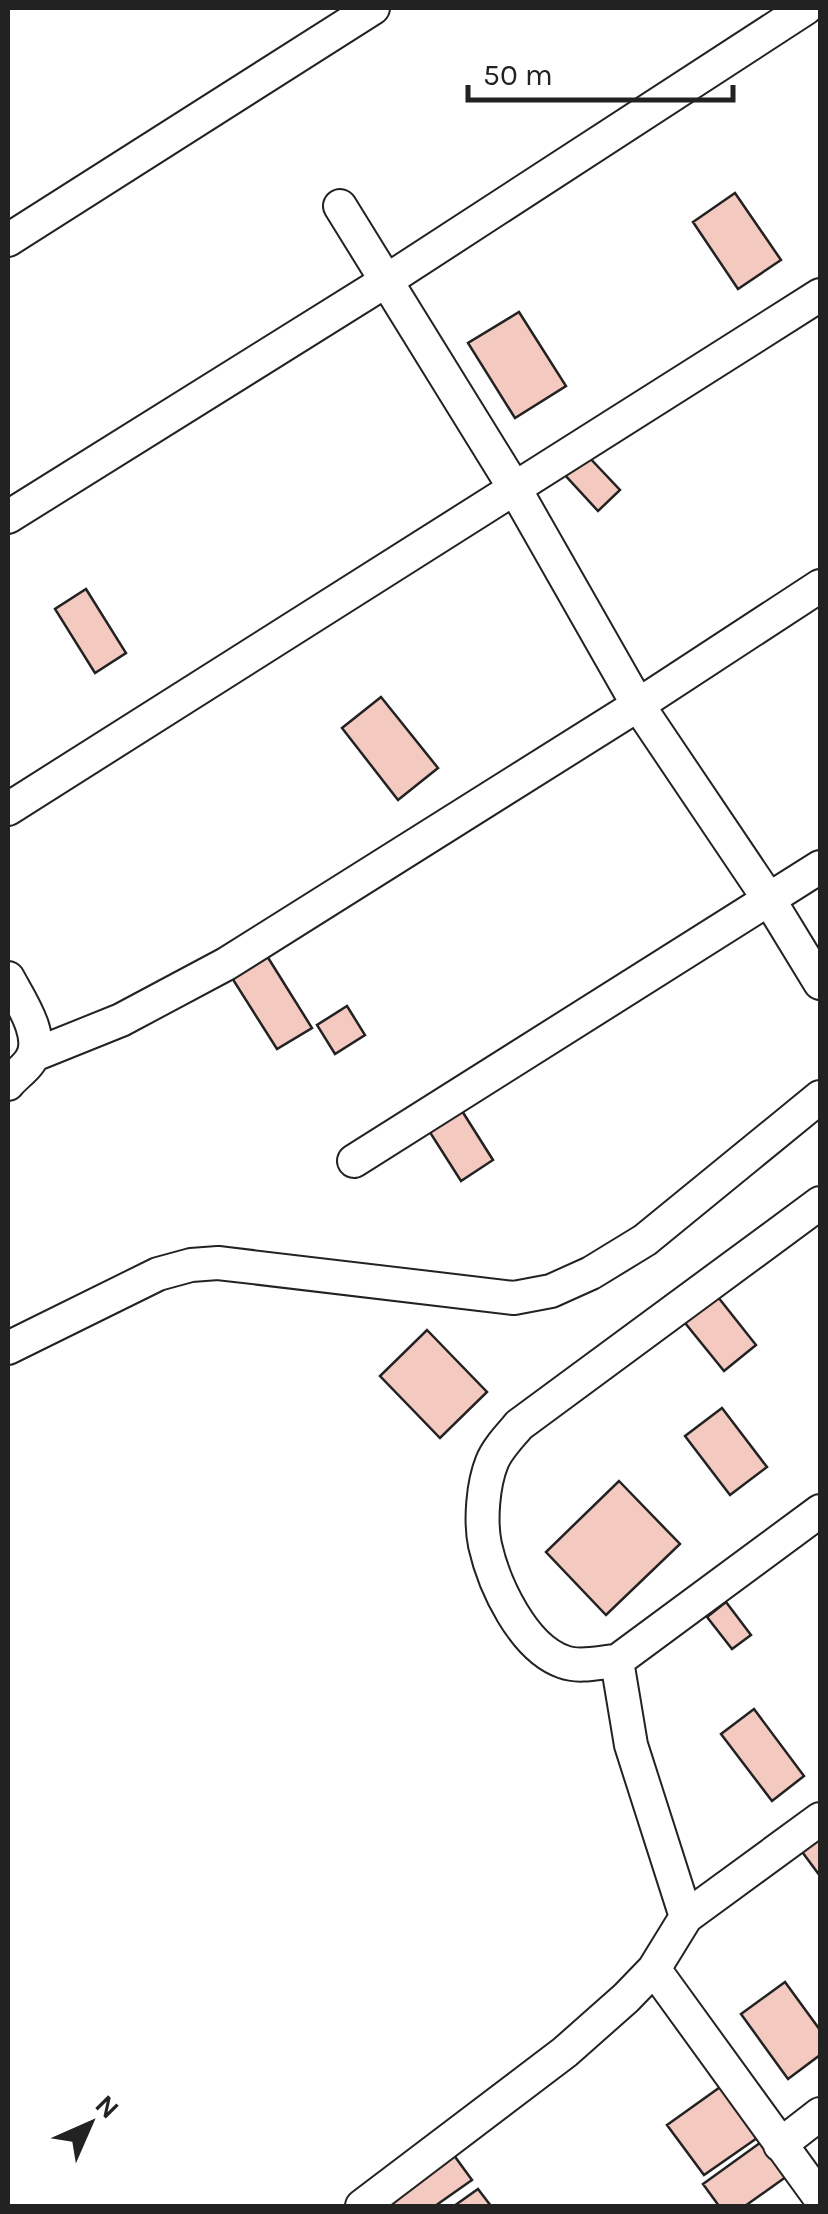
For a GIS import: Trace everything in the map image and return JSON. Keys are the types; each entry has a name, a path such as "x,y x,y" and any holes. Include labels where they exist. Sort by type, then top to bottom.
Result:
{"street":[{"path":"8,240 373,8"},
{"path":"8,517 386,282 806,8"},
{"path":"340,206 515,490 638,705 770,901 820,983"},
{"path":"8,808 820,295"},
{"path":"34,1055 121,1020 226,964 820,586"},
{"path":"354,1160 820,867"},
{"path":"8,978 29,1017 36,1042 29,1064 8,1084"},
{"path":"8,1348 158,1274 190,1264 218,1263 514,1298 551,1290 592,1273 645,1240 820,1097"},
{"path":"820,1203 519,1425 493,1458 484,1492 485,1544 506,1603 522,1628 544,1651 566,1663 585,1664 617,1660 820,1512"},
{"path":"617,1660 631,1745 686,1917"},
{"path":"362,2206 564,2052 654,1970 686,1917 820,1819"},
{"path":"654,1970 820,2198"},
{"path":"780,2145 820,2114"}],"building":[{"path":"735,193 781,260 738,289 693,222"},
{"path":"519,312 566,386 515,418 468,343"},
{"path":"586,454 620,490 598,511 564,474"},
{"path":"86,589 126,653 95,673 55,609"},
{"path":"381,697 438,768 398,800 342,728"},
{"path":"267,956 312,1028 277,1049 232,978"},
{"path":"347,1006 365,1035 335,1054 317,1025"},
{"path":"457,1103 493,1160 461,1181 424,1123"},
{"path":"714,1292 756,1345 724,1371 681,1318"},
{"path":"427,1330 487,1392 440,1438 380,1376"},
{"path":"722,1408 767,1467 730,1495 685,1436"},
{"path":"619,1481 680,1544 606,1615 546,1552"},
{"path":"726,1602 751,1635 732,1649 707,1617"},
{"path":"754,1709 804,1776 772,1801 721,1734"},
{"path":"820,1834 820,1876 800,1849"},
{"path":"785,1982 820,2030 820,2055 788,2079 741,2014"},
{"path":"723,2085 760,2136 704,2175 667,2125"},
{"path":"764,2140 790,2174 745,2206 719,2206 703,2184"},
{"path":"453,2154 472,2180 435,2206 381,2206"},
{"path":"478,2189 491,2206 454,2206"}]}
